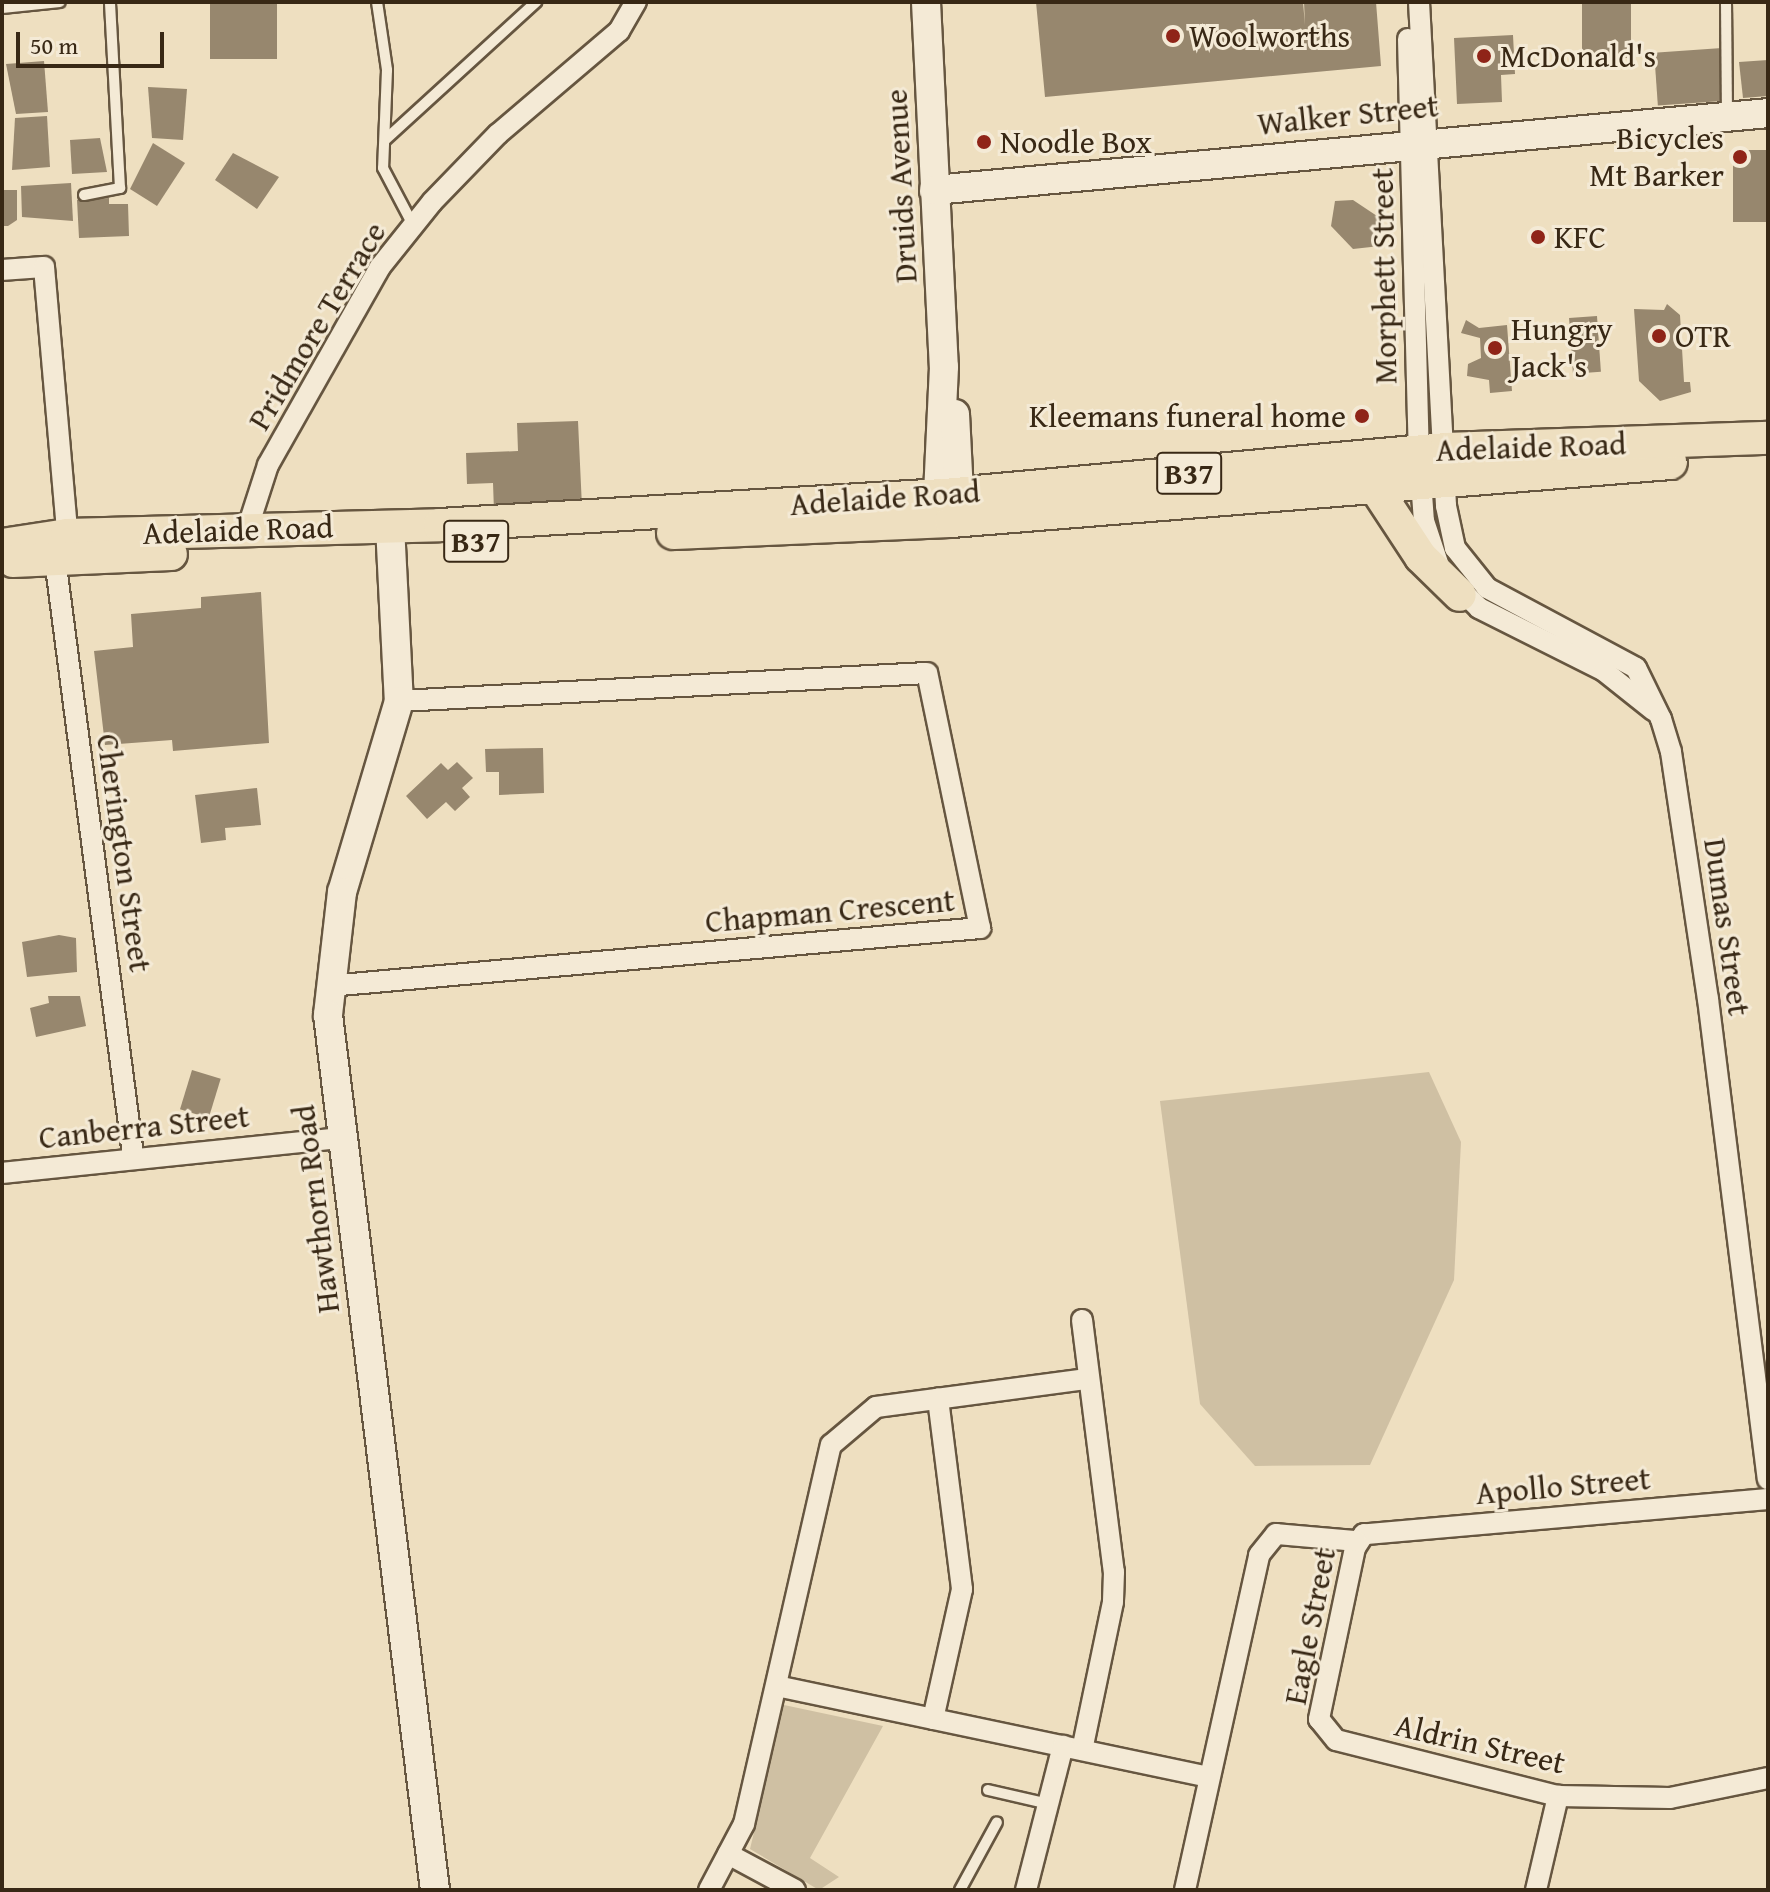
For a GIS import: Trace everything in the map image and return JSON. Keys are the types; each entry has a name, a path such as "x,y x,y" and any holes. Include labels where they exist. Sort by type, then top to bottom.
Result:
{"main road":[{"name":"Adelaide Road","path":"949,503 1768,438"},
{"name":"Adelaide Road","path":"2,545 63,551 949,503 1373,484 1433,464 1768,457"},
{"path":"1373,484 1421,557 1460,595"},
{"name":"Adelaide Road","path":"2,561 247,530 390,535"}],"street":[{"name":"Pridmore Terrace","path":"247,530 256,490 350,318 413,225 498,134 619,31 636,2"},
{"name":"Druids Avenue","path":"926,2 949,503"},
{"name":"Morphett Street","path":"1407,2 1419,142 1433,464"},
{"name":"Morphett Street","path":"1419,2 1419,142 1433,464"},
{"name":"Walker Street","path":"934,190 1419,142 1768,113"},
{"name":"Cherington Street","path":"2,270 44,267 63,551 133,1155"},
{"path":"1433,464 1424,521 1440,569 1460,595 1604,671 1661,719"},
{"name":"Dumas Street","path":"1433,464 1455,548 1469,569 1487,588 1636,668 1661,719 1708,999 1768,1479"},
{"name":"Hawthorn Road","path":"390,535 399,701 342,892 329,986 341,1138 435,1890"},
{"name":"Chapman Crescent","path":"329,986 980,928 927,673 399,701"},
{"name":"Canberra Street","path":"2,1173 133,1155 341,1138"},
{"path":"1026,1890 1050,1804 1072,1748 1113,1602 1082,1320"},
{"path":"709,1890 744,1824 831,1445 876,1407 1087,1379"},
{"path":"933,1719 962,1589 938,1399"},
{"name":"Apollo Street","path":"1208,1777 1266,1543 1287,1533 1360,1537 1768,1499"},
{"name":"Eagle Street","path":"1324,1732 1319,1719 1360,1537"},
{"path":"777,1686 1208,1777 1185,1890"},
{"name":"Aldrin Street","path":"1324,1732 1558,1796 1670,1798 1768,1778"},
{"path":"1536,1890 1558,1796"},
{"path":"728,1854 795,1890"}],"lane":[{"path":"2,8 60,2"},
{"path":"84,195 120,188 110,2"},
{"path":"377,2 387,70 383,168 413,225"},
{"path":"385,140 488,52 536,2"},
{"path":"1726,2 1727,115"},
{"path":"988,1790 1050,1804"},
{"path":"960,1890 997,1822"}],"shaded area":[{"path":"1429,1072 1461,1142 1454,1280 1370,1465 1255,1466 1200,1404 1160,1101"},
{"path":"784,1705 883,1726 810,1858 839,1877 819,1890 750,1849"}],"building":[{"path":"210,2 277,2 277,59 210,59"},
{"name":"Woolworths","path":"1036,2 1303,2 1305,25 1304,2 1376,2 1381,66 1045,97"},
{"path":"1582,2 1631,2 1631,58 1582,58"},
{"name":"McDonald's","path":"1513,35 1515,74 1501,75 1502,102 1457,104 1454,38"},
{"path":"1722,48 1726,101 1658,106 1654,53"},
{"path":"1768,60 1768,96 1743,98 1739,62"},
{"path":"44,61 48,112 16,114 6,64"},
{"path":"148,87 187,89 183,140 152,138"},
{"path":"47,116 50,167 12,170 15,118"},
{"path":"100,138 107,172 72,174 70,140"},
{"path":"153,143 185,163 157,206 130,189"},
{"path":"1733,150 1768,150 1768,222 1733,222"},
{"path":"233,153 279,177 257,209 215,180"},
{"path":"71,183 73,221 22,217 21,186"},
{"path":"2,190 17,190 17,220 8,226 2,226"},
{"path":"109,198 109,204 128,204 129,236 79,238 77,200"},
{"path":"1353,200 1377,216 1380,246 1353,249 1331,226 1335,201"},
{"path":"1667,304 1680,315 1684,382 1690,382 1691,392 1660,401 1639,381 1634,309 1664,310"},
{"name":"OTR","path":"1597,316 1601,372 1573,374 1569,318"},
{"name":"Hungry Jack's","path":"1466,320 1479,328 1507,325 1512,391 1490,393 1489,380 1467,376 1468,364 1481,358 1480,338 1461,333"},
{"path":"578,421 582,507 494,511 493,483 467,484 466,453 518,451 517,423"},
{"path":"261,592 269,743 173,751 172,740 105,745 94,651 133,647 131,614 201,608 201,597"},
{"path":"543,748 544,793 499,795 499,772 486,772 485,749"},
{"path":"457,762 473,778 462,788 470,797 455,811 446,802 427,819 406,796 441,763 448,770"},
{"path":"257,788 261,825 225,828 226,840 201,843 195,795"},
{"path":"59,935 76,938 77,972 27,977 22,942"},
{"path":"48,996 80,996 86,1026 36,1037 30,1008 49,1003"},
{"path":"192,1070 221,1079 209,1118 180,1109"}],"place":[{"name":"Woolworths","path":"1173,36"},
{"name":"McDonald's","path":"1484,56"},
{"name":"Noodle Box","path":"984,142"},
{"name":"Bicycles Mt Barker","path":"1740,157"},
{"name":"KFC","path":"1538,237"},
{"name":"OTR","path":"1659,336"},
{"name":"Hungry Jack's","path":"1495,348"},
{"name":"Kleemans funeral home","path":"1362,416"}]}
